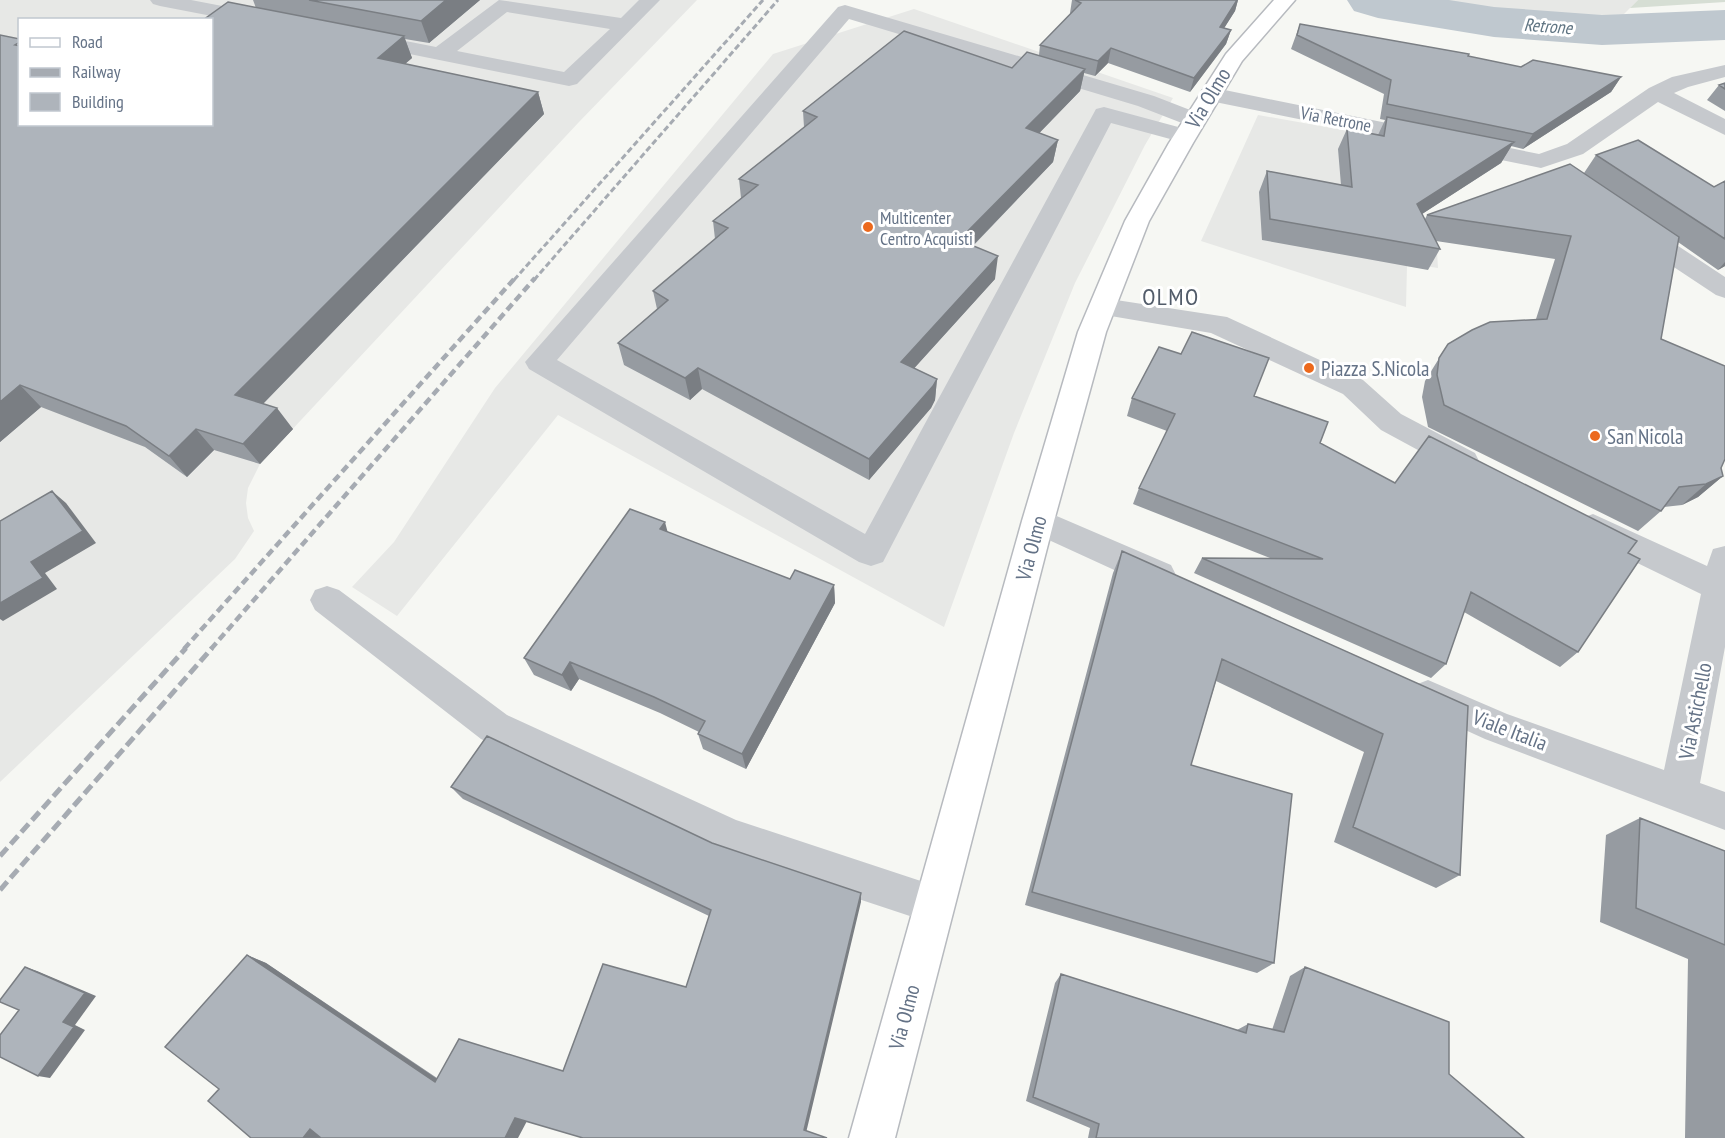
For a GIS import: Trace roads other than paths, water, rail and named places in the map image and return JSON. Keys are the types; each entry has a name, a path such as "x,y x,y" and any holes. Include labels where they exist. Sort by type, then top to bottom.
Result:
{"main road":[{"name":"Via Olmo","path":"872,1138 1038,521 1092,332 1137,221 1190,128 1233,58 1285,0"}],"street":[{"path":"159,0 276,22"},
{"path":"347,36 569,79 650,0"},
{"path":"440,54 506,2 626,25"},
{"path":"845,11 1146,101 1190,128 1104,114 871,553 539,362 845,11"},
{"path":"1541,161 1575,148 1657,93 1680,82 1725,71"},
{"path":"1657,93 1725,128"},
{"name":"Via Retrone","path":"1210,94 1541,161"},
{"path":"1541,161 1566,180"},
{"path":"1619,219 1725,289"},
{"path":"1103,307 1217,324 1353,387 1379,412 1403,430 1489,474"},
{"path":"1569,515 1722,573"},
{"path":"1038,521 1188,588"},
{"name":"Via Astichello","path":"1679,792 1722,573"},
{"path":"327,600 494,727 731,838 934,904"},
{"name":"Viale Italia","path":"1402,684 1498,728 1679,792 1725,811"}],"waterway":[{"name":"Retrone","path":"1372,0 1396,7 1494,22 1602,30 1725,25"}],"railway":[{"path":"514,280 763,0"},
{"path":"534,280 778,0"},
{"path":"184,649 515,278"},
{"path":"211,649 535,278"},
{"path":"0,856 186,648"},
{"path":"0,890 212,648"}],"place":[{"name":"Multicenter Centro Acquisti","path":"868,227"},
{"name":"Piazza S.Nicola","path":"1309,368"},
{"name":"San Nicola","path":"1595,436"}],"district":[{"name":"OLMO","path":"1171,296"}]}
